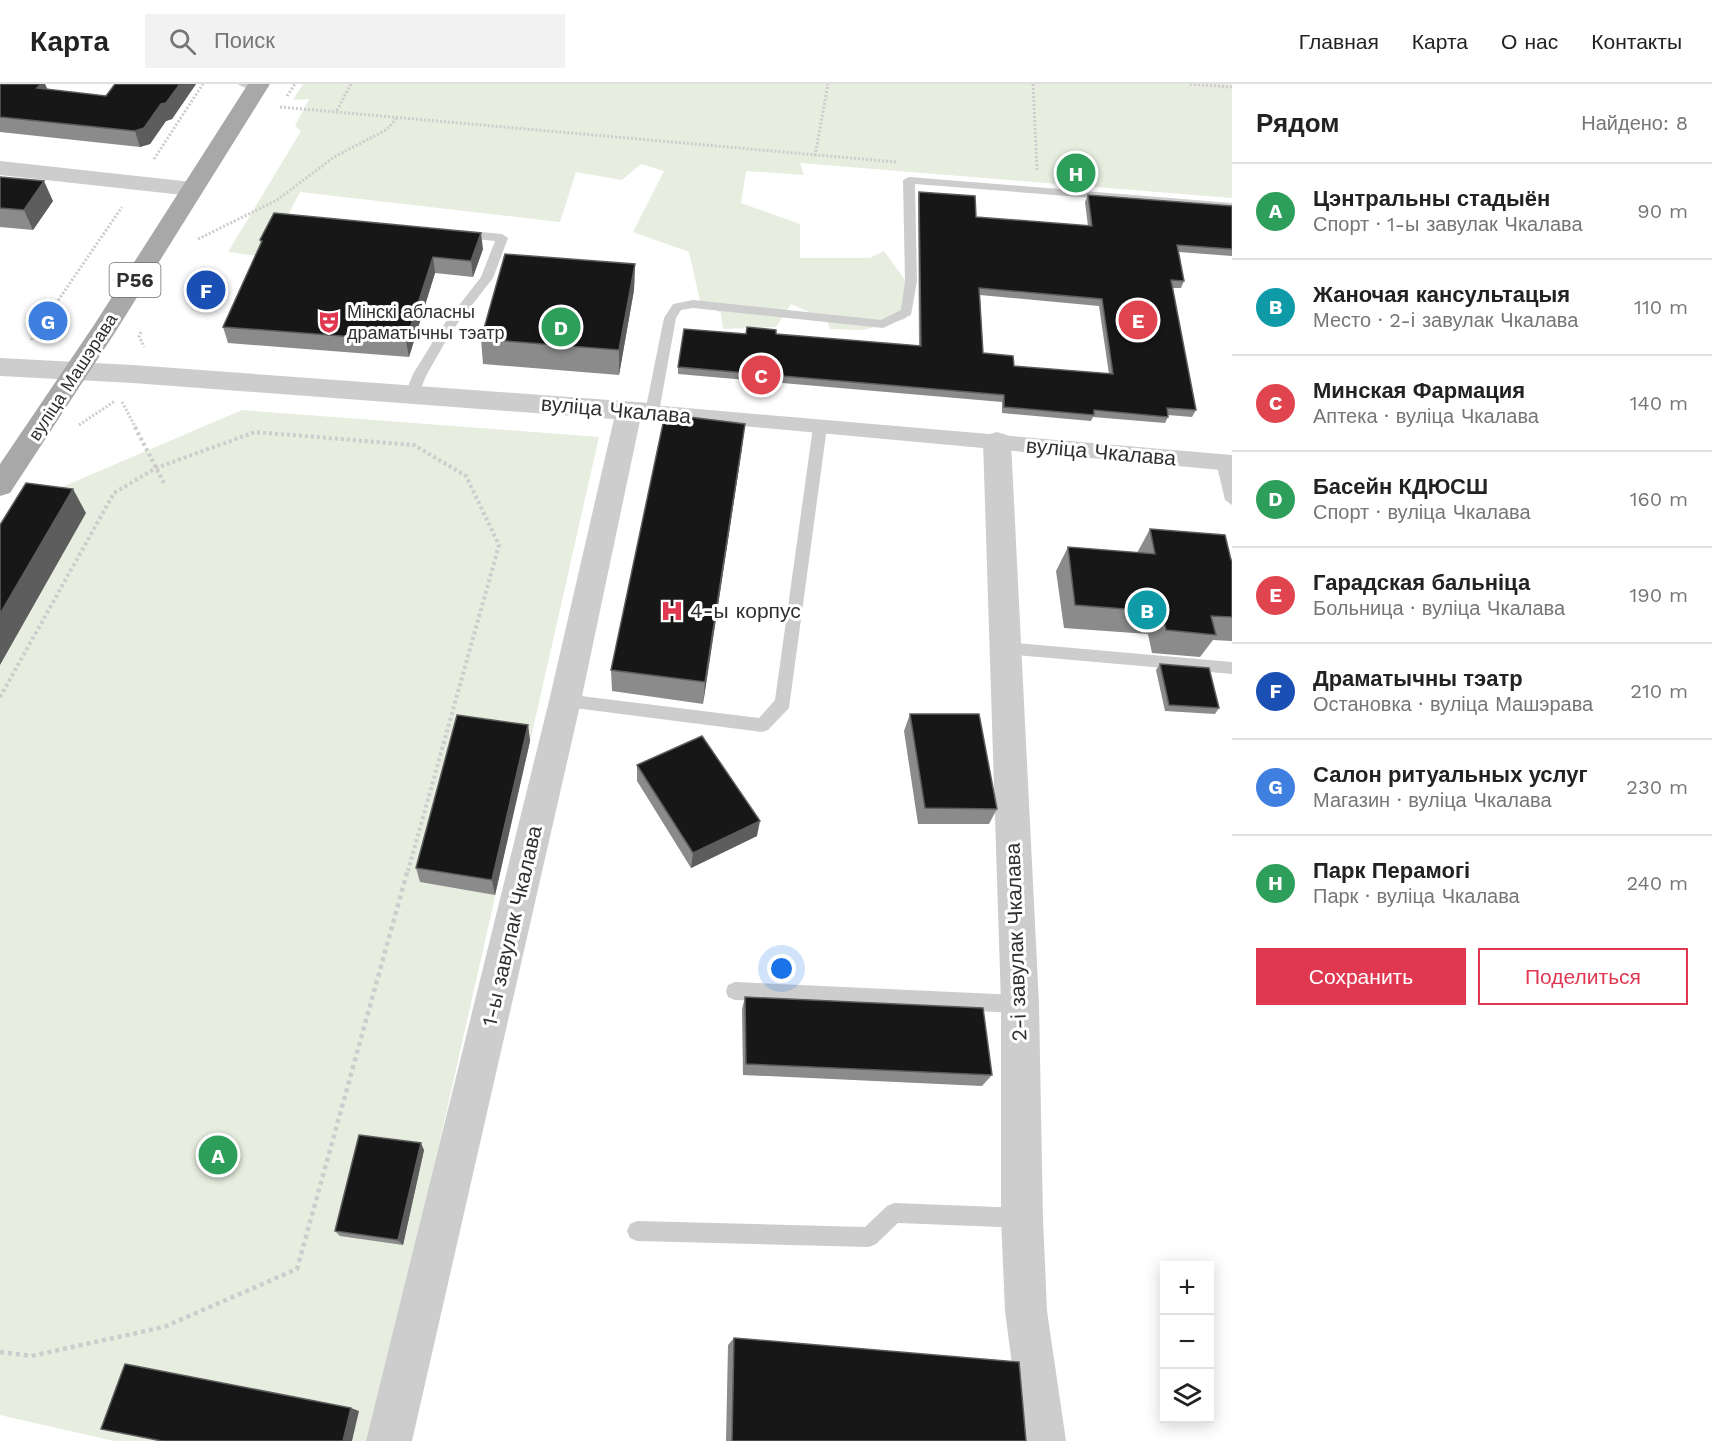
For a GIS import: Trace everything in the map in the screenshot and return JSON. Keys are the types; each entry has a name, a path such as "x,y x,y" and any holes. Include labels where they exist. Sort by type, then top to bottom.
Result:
{"main road":[{"name":"вуліца Машэрава","path":"0,486 192,189 254,84"}],"street":[{"path":"0,168 192,189"},
{"name":"вуліца Чкалава","path":"0,367 77,370 641,411 1227,463"},
{"name":"1-ы завулак Чкалава","path":"389,1441 565,701 641,411"},
{"name":"2-і завулак Чкалава","path":"997,442 1020,1004 1022,1218 1026,1311 1044,1441"}],"lane":[{"path":"641,411 670,318 677,306 693,303 883,324 907,312 911,281 909,180 1232,206"},
{"path":"412,394 420,374 446,330 488,278 502,238 446,233"},
{"path":"565,701 762,725 783,703 820,427"},
{"path":"1227,463 1232,500"},
{"path":"1005,648 1232,668"},
{"path":"735,991 1020,1004"},
{"path":"637,1231 869,1237 894,1213 1022,1218"}],"path":[{"path":"295,84 280,107 635,137"},
{"path":"336,112 351,84"},
{"path":"815,156 828,84"},
{"path":"1033,84 1037,173"},
{"path":"1190,84 1232,87"},
{"path":"201,231 195,240 277,200 334,158 386,130 398,117"},
{"path":"144,326 139,336 146,352 120,398 164,483"},
{"path":"0,698 114,493 156,468 255,432 414,445 466,476 499,545 297,1269 164,1327 31,1356 0,1352"}],"shaded area":[{"path":"303,84 1232,84 1232,198 800,163 804,175 746,171 741,203 800,224 800,258 870,258 884,251 910,287 906,319 863,330 830,329 827,320 791,304 776,327 723,329 721,313 700,301 689,252 633,232 664,171 641,164 622,180 576,172 560,222 300,192 266,257 228,252 301,131 295,126 309,99 293,100"},
{"path":"242,410 599,437 372,1441 114,1441 0,1415 0,564 41,496"}],"building":[{"path":"0,84 41,84 37,88 106,96 115,84 180,84 166,103 161,104 144,128 135,131 0,117"},
{"path":"0,177 44,181 24,210 0,208"},
{"path":"919,192 975,196 976,217 1092,226 1088,195 1232,206 1232,249 1177,245 1184,281 1171,280 1196,410 1167,408 1168,417 1094,410 1094,415 1004,407 1004,395 678,367 684,329 746,334 747,327 776,330 776,334 921,346","holes":["979,288 1102,299 1113,374 1014,366 1013,356 983,353"]},
{"path":"274,213 481,233 471,261 433,257 406,341 223,327"},
{"path":"505,254 635,264 619,350 481,339"},
{"name":"4-ы корпус","path":"665,414 745,424 705,682 611,670"},
{"path":"26,483 73,489 0,614 0,525"},
{"path":"1150,529 1225,535 1232,560 1232,617 1211,616 1216,635 1166,630 1162,612 1075,605 1068,547 1155,554"},
{"path":"1160,664 1209,668 1219,708 1169,705"},
{"path":"910,714 979,714 997,809 925,808"},
{"path":"457,715 528,725 492,880 416,868"},
{"path":"702,736 760,821 693,853 637,765"},
{"path":"745,997 983,1008 992,1075 746,1064"},
{"path":"359,1135 421,1143 398,1240 335,1231"},
{"path":"734,1338 1019,1362 1026,1441 732,1441"},
{"path":"125,1364 351,1408 343,1441 162,1441 101,1429"}],"place":[{"name":"Парк Перамогі","path":"1076,173"},
{"name":"Драматычны тэатр","path":"206,290"},
{"name":"Гарадская бальніца","path":"1138,320"},
{"name":"Салон ритуальных услуг","path":"48,321"},
{"name":"Мінскі абласны драматычны тэатр","path":"329,322"},
{"name":"Басейн КДЮСШ","path":"561,327"},
{"name":"Минская Фармация","path":"761,375"},
{"name":"Жаночая кансультацыя","path":"1147,610"},
{"name":"4-ы корпус","path":"672,611"},
{"name":"Цэнтральны стадыён","path":"218,1155"}]}
